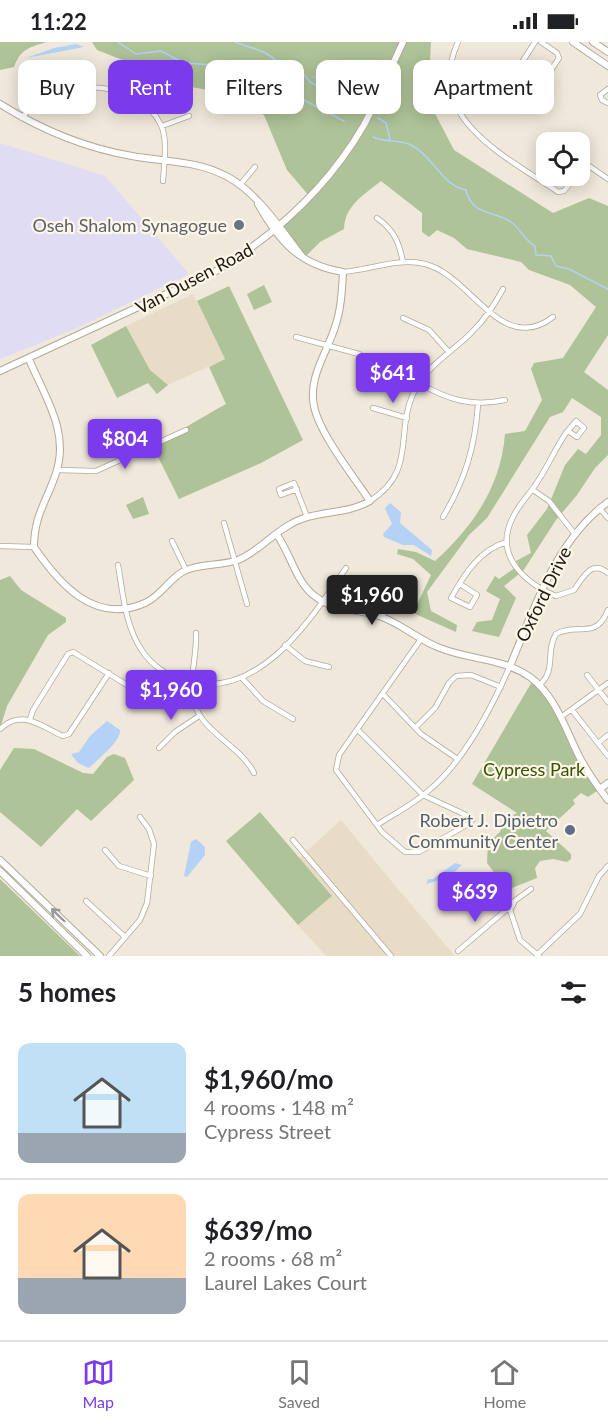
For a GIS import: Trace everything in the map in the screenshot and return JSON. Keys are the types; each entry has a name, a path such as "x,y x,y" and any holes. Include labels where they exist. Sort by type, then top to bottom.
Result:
{"street":[{"name":"Van Dusen Road","path":"0,371 216,271 244,255 278,229 318,189 346,151 363,125 403,42"},
{"path":"458,42 451,62 450,82 461,117 476,135 536,177"},
{"path":"535,42 506,86 507,90 524,102 531,101 558,60 557,53 541,42"},
{"path":"573,42 608,66"},
{"path":"597,43 608,52"},
{"path":"22,118 37,100 53,92 82,87 102,88 133,98 151,112 162,126 163,181"},
{"path":"608,89 600,95 602,100 608,103"},
{"path":"0,104 45,130 108,150 132,156 201,165 240,185 278,229 292,252 321,267 343,272 403,262 439,269 509,326 536,327 554,317"},
{"path":"162,126 189,116"},
{"path":"240,185 255,166"},
{"path":"590,167 608,179"},
{"path":"550,186 561,192 567,186"},
{"path":"378,218 393,231 400,245 403,262"},
{"path":"343,272 335,327 316,374 312,391 314,407 320,424 370,501"},
{"path":"29,359 56,419 60,435 57,470 36,519 34,547 46,565 76,596 108,609 126,609 146,602 186,570 235,561 291,524 307,517 354,508 370,501 388,486 399,468 405,446 407,418 413,394 419,383 430,366 473,331 490,311 503,289"},
{"path":"403,318 429,330 448,351"},
{"path":"296,337 359,354"},
{"path":"419,383 448,398 478,405 505,399"},
{"path":"443,517 459,490 468,468 476,431 478,405"},
{"path":"373,408 407,418"},
{"path":"568,431 579,436 584,428 576,421 568,431 533,490 511,521 507,542 517,571 525,579 554,595 563,596 574,590 590,570 599,568 608,573"},
{"path":"57,470 96,471 186,430"},
{"path":"297,489 307,517"},
{"path":"533,490 552,504 574,533"},
{"name":"Oxford Drive","path":"510,666 543,589 574,533 608,502"},
{"path":"599,508 608,518"},
{"path":"224,523 247,604"},
{"path":"277,535 289,551 299,576 310,592 322,602 335,608 382,616 421,639 452,652 510,666 539,685 561,717 608,800"},
{"path":"172,541 186,570"},
{"path":"460,584 476,594 477,597 470,607 451,598 460,584 485,551 507,542"},
{"path":"0,546 34,547"},
{"path":"118,565 131,629 150,661 163,671 193,683 222,684 243,678 285,645 322,602 346,568"},
{"path":"382,616 393,591"},
{"path":"539,685 550,668 550,646 556,634 568,630 586,631 593,628 602,622 608,610"},
{"path":"196,633 197,651 192,694 199,716 216,735 240,754 255,773"},
{"path":"358,730 423,795 472,820 456,832 412,853 396,847 336,770 339,754 421,639"},
{"path":"285,645 305,661 330,667"},
{"path":"30,719 33,710 68,654 78,653 128,685 135,695"},
{"path":"377,825 423,795 456,758 487,714 510,666"},
{"path":"0,729 15,720 30,719 63,736 69,734 109,673"},
{"path":"416,728 435,708 449,683 456,676 471,675 501,687"},
{"path":"587,675 608,702"},
{"path":"243,678 263,701 293,719"},
{"path":"561,717 608,683"},
{"path":"383,694 416,728 456,758"},
{"path":"572,710 608,756"},
{"path":"159,748 175,732 199,716"},
{"path":"598,743 608,735"},
{"path":"600,789 608,783"},
{"path":"109,956 143,913 151,876 154,844 149,829 140,817"},
{"path":"293,840 392,956"},
{"path":"105,850 118,866 151,876"},
{"path":"0,860 100,956"},
{"path":"513,902 507,900 504,903 520,940 538,955 580,914 599,876 608,866"},
{"path":"0,871 87,956"},
{"path":"513,902 531,889"},
{"path":"86,901 125,937"},
{"path":"458,951 508,910 514,908 513,902"}],"shaded area":[{"path":"0,143 105,176 189,274 79,327 0,359"},
{"path":"193,294 225,359 168,385 150,370 126,326"},
{"path":"341,820 455,956 326,956 298,925 332,896 299,858"}],"green space":[{"path":"0,42 47,42 23,52 14,67 0,70"},
{"path":"92,42 431,42 430,60 413,60 413,114 435,114 454,150 553,213 589,198 608,206 608,335 584,372 608,390 608,455 595,468 577,495 556,520 523,571 504,586 516,598 499,637 472,631 477,622 492,620 500,599 486,591 495,576 499,579 519,565 516,561 531,553 527,535 547,509 565,465 578,449 586,454 601,435 601,417 572,398 563,412 550,417 487,518 469,535 427,592 431,611 457,625 456,632 413,613 431,575 413,559 397,554 398,549 416,552 435,561 473,520 498,471 505,434 525,431 542,400 531,369 534,363 563,358 596,307 570,285 529,270 521,262 467,249 454,238 437,230 429,237 422,232 422,213 381,181 352,207 344,229 320,242 304,258 280,227 310,197 287,170 262,114 304,114 304,60 205,60 205,89 193,87 193,60 122,60 97,50"},
{"path":"264,285 272,302 254,310 247,294"},
{"path":"229,286 303,440 261,463 179,499 152,445 226,404 209,367 225,359 197,301"},
{"path":"126,326 150,370 168,385 157,394 148,383 117,398 91,345"},
{"path":"143,497 149,514 133,519 126,505"},
{"path":"10,576 21,590 66,618 66,622 48,635 7,706 0,729 0,580"},
{"name":"Cypress Park","path":"533,680 543,689 600,789 588,797 581,793 573,800 575,804 546,831 571,854 571,859 567,862 553,859 540,861 535,868 537,878 507,890 487,863 488,843 500,832 505,819 517,813 472,784"},
{"path":"14,748 34,749 83,773 93,774 107,757 114,754 125,758 134,780 91,821 77,809 41,847 0,812 0,770"},
{"path":"260,812 332,896 298,925 226,841"},
{"path":"0,879 80,956 0,956"}],"water":[{"path":"76,44 84,47 26,58 54,48"},
{"path":"390,503 401,512 400,523 432,550 431,556 414,545 403,545 384,537 383,534 392,524 385,508"},
{"path":"107,721 120,730 117,739 89,768 78,763 71,754 79,752 90,736"},
{"path":"196,839 205,847 205,855 187,877 184,876 191,842"},
{"path":"455,863 462,865 449,877 426,884 428,879 433,879"}],"waterway":[{"path":"118,42 136,54 161,51 184,63 214,65 224,72 300,98 344,121"},
{"path":"235,42 265,53 280,65 298,67 310,82 316,85"},
{"path":"378,118 386,123 390,139"},
{"path":"373,137 413,146 427,157 451,183 466,190 473,204 479,209 511,222 535,246 536,255 551,256 556,266 569,269 608,289"}],"place":[{"name":"Oseh Shalom Synagogue","path":"239,225"},
{"name":"Robert J. Dipietro Community Center","path":"570,830"}]}
